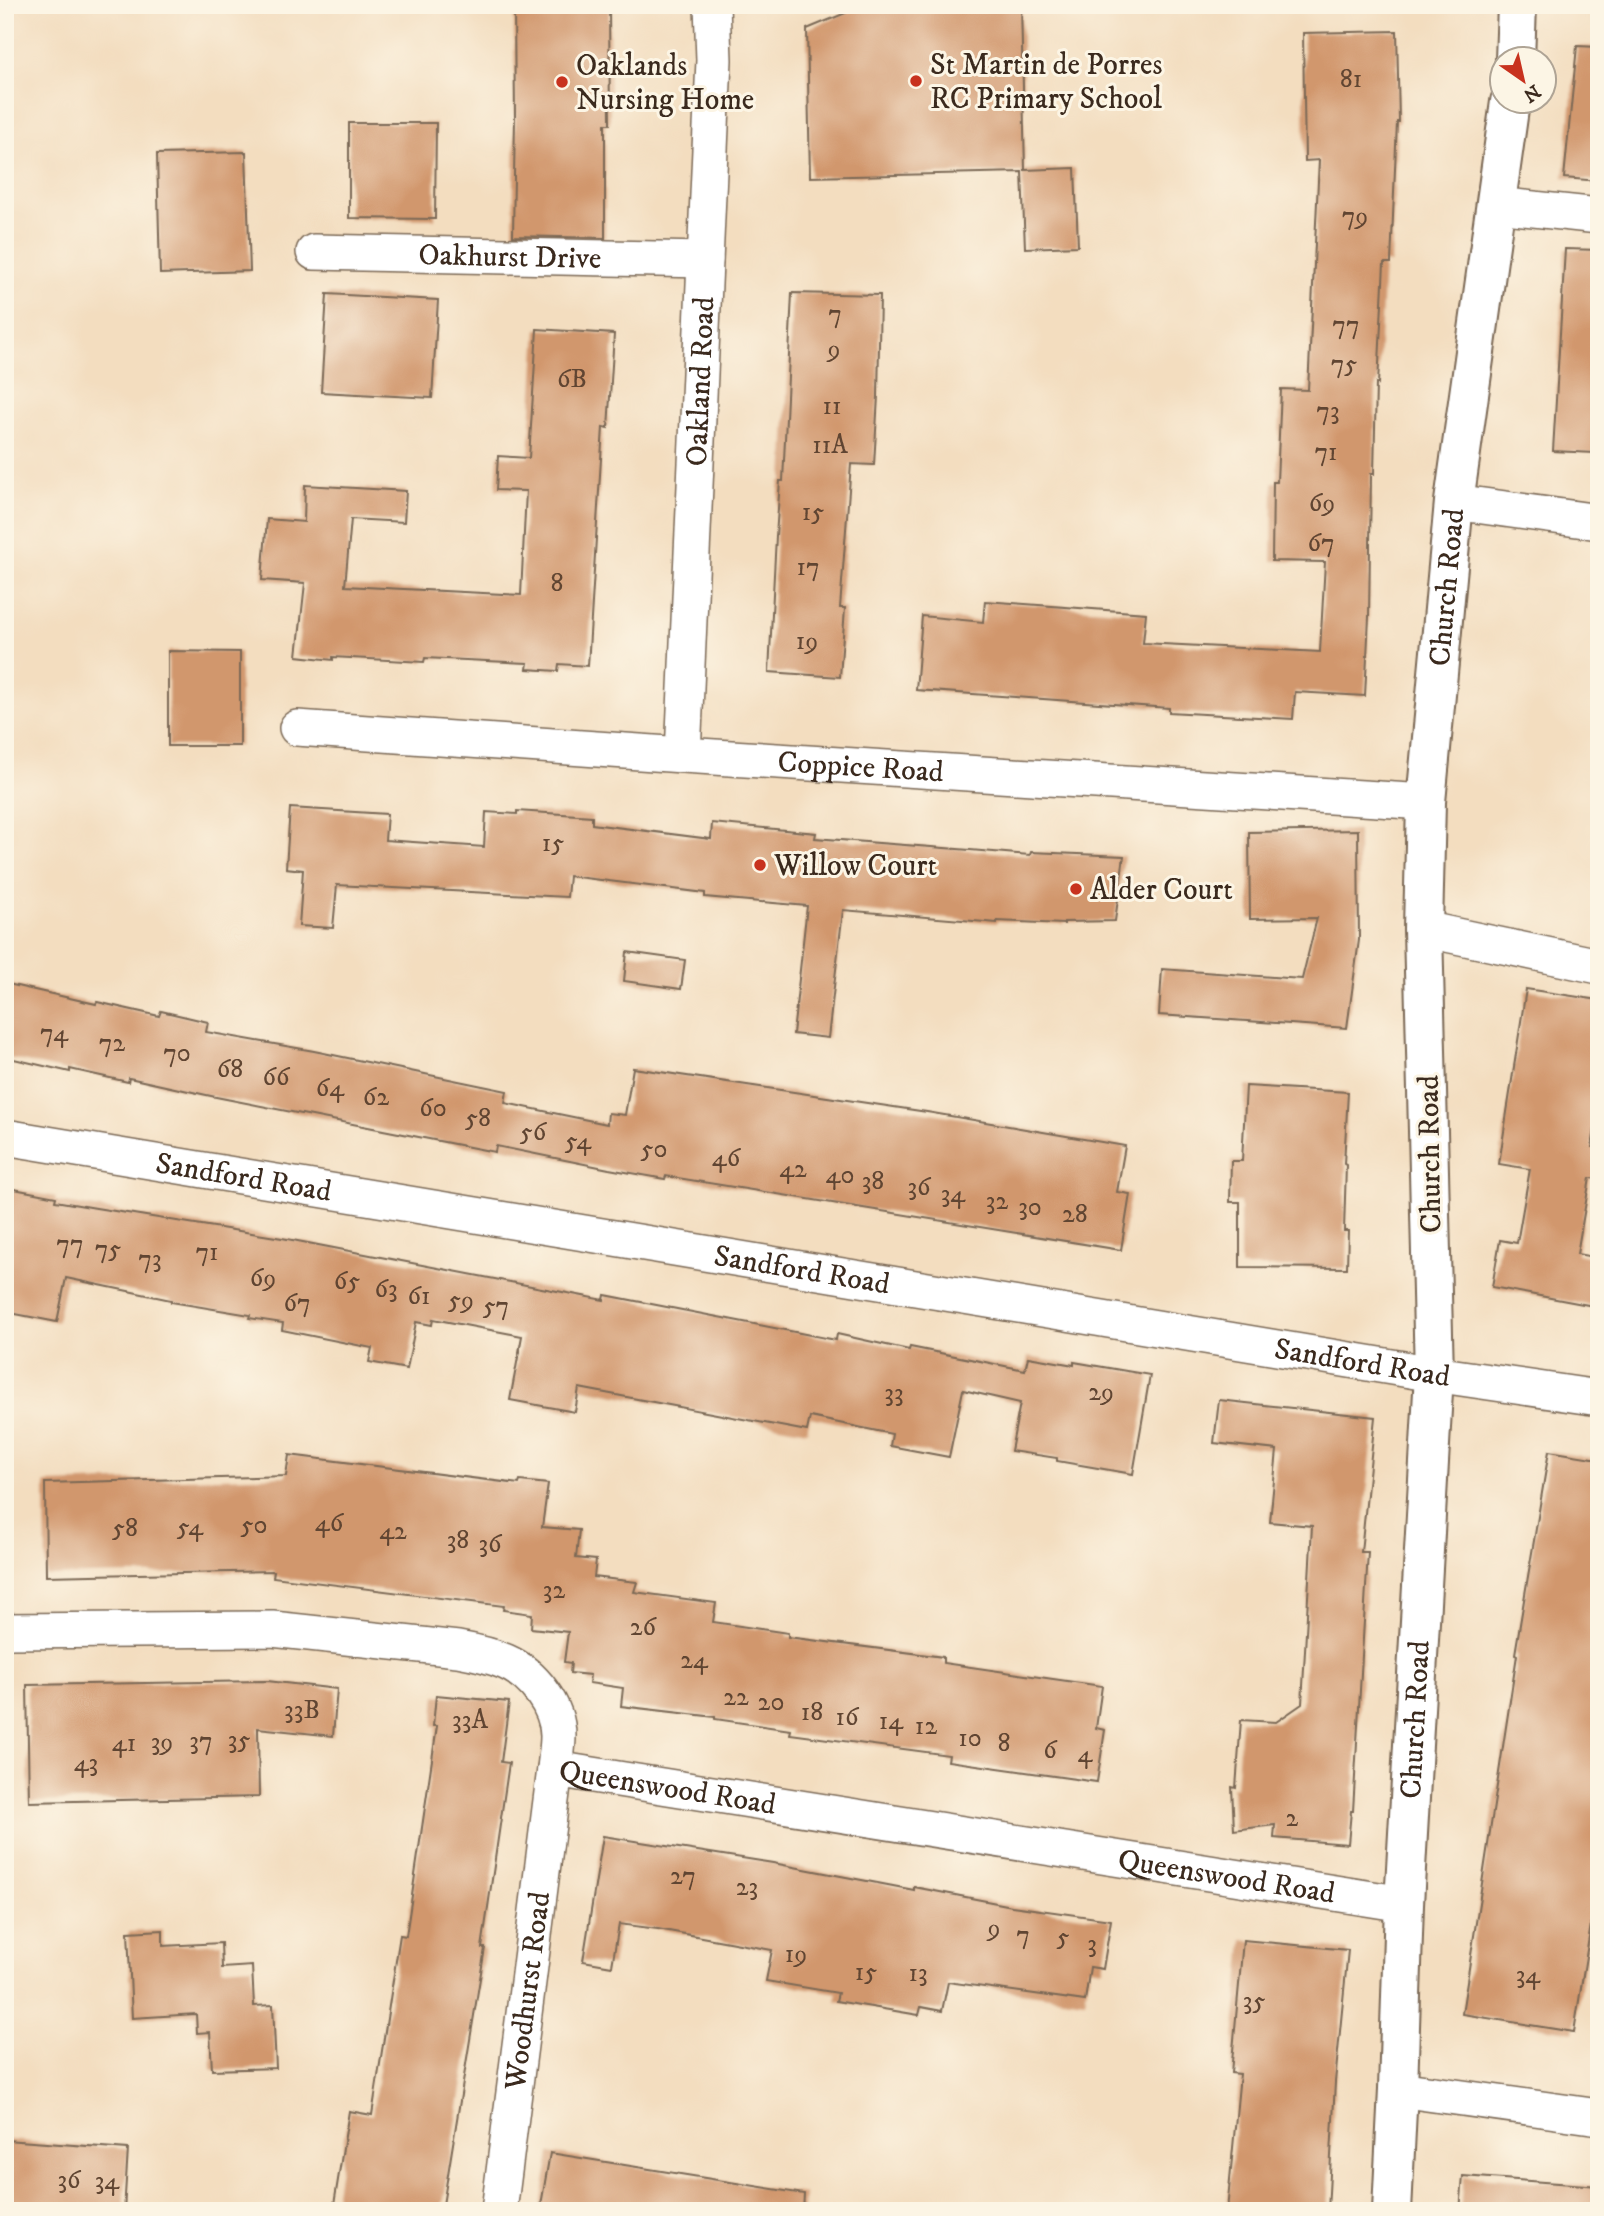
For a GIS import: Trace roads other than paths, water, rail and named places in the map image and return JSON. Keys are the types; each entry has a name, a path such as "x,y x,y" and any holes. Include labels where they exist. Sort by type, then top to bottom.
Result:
{"street":[{"name":"Oakland Road","path":"683,755 714,60 712,5"},
{"path":"1515,46 1517,5"},
{"name":"Church Road","path":"1392,2211 1404,1903 1434,1374 1423,929 1426,802 1454,502 1508,116"},
{"path":"1496,205 1599,216"},
{"name":"Oakhurst Drive","path":"314,252 705,260"},
{"path":"1454,502 1599,522"},
{"name":"Coppice Road","path":"297,728 1426,802"},
{"path":"1423,929 1599,967"},
{"name":"Sandford Road","path":"5,1137 1434,1374 1599,1398"},
{"name":"Queenswood Road","path":"5,1631 272,1629 458,1649 510,1663 527,1675 542,1692 554,1712 558,1734 555,1769 1404,1903"},
{"name":"Woodhurst Road","path":"499,2211 555,1769"},
{"path":"1398,2089 1599,2117"}],"place":[{"name":"St Martin de Porres RC Primary School","path":"916,81"},
{"name":"Oaklands Nursing Home","path":"562,82"},
{"name":"Willow Court","path":"760,865"},
{"name":"Alder Court","path":"1076,889"}]}
